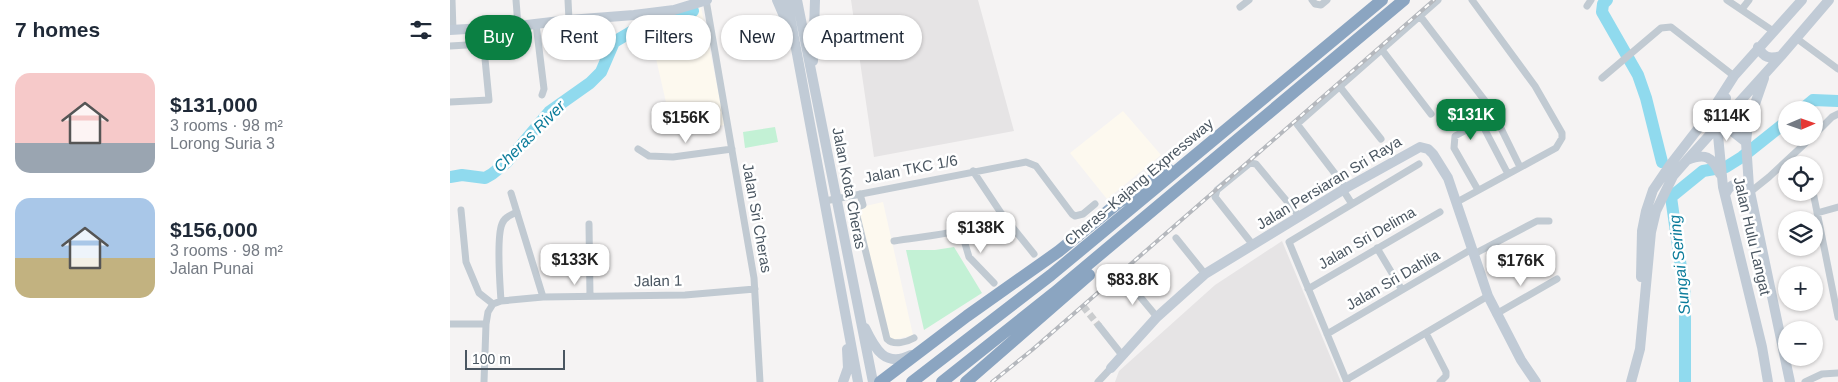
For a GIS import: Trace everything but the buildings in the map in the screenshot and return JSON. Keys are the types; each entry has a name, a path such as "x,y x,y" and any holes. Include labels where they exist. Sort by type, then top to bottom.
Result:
{"highway":[{"name":"Cheras–Kajang Expressway","path":"912,382 1051,275 1382,0"},
{"name":"Cheras–Kajang Expressway","path":"942,382 1054,293 1404,0"},
{"path":"880,382 967,316 1059,252 1118,203 1178,162 1240,115 1253,108"},
{"path":"966,382 1106,259 1154,209"}],"main road":[{"path":"616,16 674,10 706,0"},
{"path":"777,0 797,50"},
{"name":"Jalan Kota Cheras","path":"787,0 858,382"},
{"name":"Jalan Kota Cheras","path":"796,0 873,382"},
{"path":"812,77 815,0"},
{"path":"1734,76 1802,0"},
{"name":"Jalan Hulu Langat","path":"1790,382 1749,190 1746,142 1751,112 1766,72 1829,0"},
{"path":"532,24 542,23"},
{"path":"452,30 465,29"},
{"path":"1758,48 1762,54 1769,58 1781,56"},
{"path":"1717,126 1766,72"},
{"name":"Jalan Hulu Langat","path":"1642,335 1642,231 1653,190 1712,112 1734,76"},
{"name":"Jalan Hulu Langat","path":"1734,76 1719,115 1717,126 1719,150 1723,183 1762,347 1768,382"},
{"path":"1701,125 1727,127 1746,142"},
{"name":"Jalan Hulu Langat","path":"1631,382 1637,364 1642,335 1651,232 1656,211 1673,176 1717,126"},
{"name":"Jalan Persiaran Sri Raya","path":"1111,368 1157,317 1205,274 1345,189 1415,149 1424,148 1430,150 1448,178 1488,296 1520,360 1536,382"},
{"path":"1686,160 1700,156 1708,158 1715,163 1723,183 1729,187 1732,184 1742,184 1749,190"},
{"path":"858,311 875,346 885,357 896,360 924,349"},
{"path":"843,382 848,368 846,314"}],"street":[{"path":"452,0 452,30"},
{"path":"516,0 517,15"},
{"path":"568,0 569,15"},
{"name":"Jalan Sri Cheras","path":"706,0 755,289 760,382"},
{"path":"1312,0 1315,4 1321,5 1327,0"},
{"path":"1352,204 1345,189 1297,124 1438,0"},
{"path":"1457,202 1556,148 1562,138 1562,133 1535,86 1472,0"},
{"path":"1728,0 1773,31"},
{"path":"1742,9 1749,0"},
{"path":"1420,16 1492,110 1520,167"},
{"path":"536,24 544,89 542,95"},
{"path":"1602,78 1661,28 1668,26 1734,76"},
{"path":"1796,38 1838,69"},
{"path":"450,46 465,45"},
{"path":"1382,50 1431,114"},
{"path":"450,102 489,100 485,60"},
{"path":"1340,87 1381,138"},
{"path":"1823,126 1838,114"},
{"path":"1478,190 1454,148 1455,136 1478,124 1484,128 1508,174"},
{"path":"1749,190 1770,178 1803,146"},
{"path":"638,149 649,156 673,157 732,149"},
{"name":"Jalan TKC 1/6","path":"825,201 1026,162 1036,166 1075,216 1083,214 1095,204"},
{"path":"1253,245 1216,197 1215,193 1250,163 1256,164 1300,217"},
{"path":"1420,164 1291,240 1289,243 1347,381 1488,296"},
{"path":"973,171 1000,213 1034,254"},
{"path":"511,193 542,297"},
{"path":"860,194 863,205 858,207 856,212 887,339 895,344 914,338"},
{"path":"1823,211 1838,207"},
{"path":"461,210 466,262 479,293 493,304 488,312 486,324 484,382"},
{"path":"501,300 500,245 502,224 507,217 517,212"},
{"name":"Jalan Sri Delima","path":"1308,289 1440,212"},
{"path":"894,241 961,230 986,223 1000,213"},
{"name":"Jalan Sri Dahlia","path":"1327,334 1402,290 1473,252 1537,221 1549,221"},
{"path":"589,224 590,296"},
{"path":"961,230 969,257 994,282"},
{"path":"1176,238 1205,274"},
{"path":"1823,242 1838,317"},
{"path":"1377,248 1402,290"},
{"path":"1829,272 1838,269"},
{"path":"1496,314 1557,279"},
{"path":"1127,281 1157,317"},
{"name":"Jalan 1","path":"493,304 501,300 542,297 685,295 755,289"},
{"path":"450,324 486,324"},
{"path":"1099,326 1122,355"},
{"path":"1426,333 1446,372 1446,376 1440,382"},
{"name":"Jalan Persiaran Sri Raya","path":"1100,382 1111,368"},
{"path":"1805,382 1822,374 1838,373"}],"shaded area":[{"path":"851,0 978,0 1014,131 874,157 860,60 922,60 922,15 853,15"},
{"path":"701,7 703,15 690,15"},
{"path":"711,56 725,125 673,133 656,60 711,60"},
{"path":"1123,111 1161,155 1107,199 1070,153"},
{"path":"883,202 913,335 893,340 889,338 858,211 861,207"},
{"path":"1282,241 1341,382 1115,382 1119,371 1215,285"}],"green space":[{"path":"775,127 778,142 745,148 743,132"},
{"path":"954,247 982,293 924,330 906,250 935,250"}],"waterway":[{"path":"1607,0 1603,4 1602,12 1638,75 1646,98 1662,162"},
{"name":"Cheras River","path":"450,177 462,175 485,178 492,174 507,162 549,112 590,83 601,72 614,42 643,25 683,18 693,11"},
{"name":"Sungai Sering","path":"1812,101 1838,101"},
{"name":"Sungai Sering","path":"1685,382 1685,296 1671,197 1703,171 1726,167 1742,157 1778,128"}],"tunnel":[{"path":"1083,306 1099,326"}],"railway":[{"path":"992,382 1032,350 1434,0"}]}
